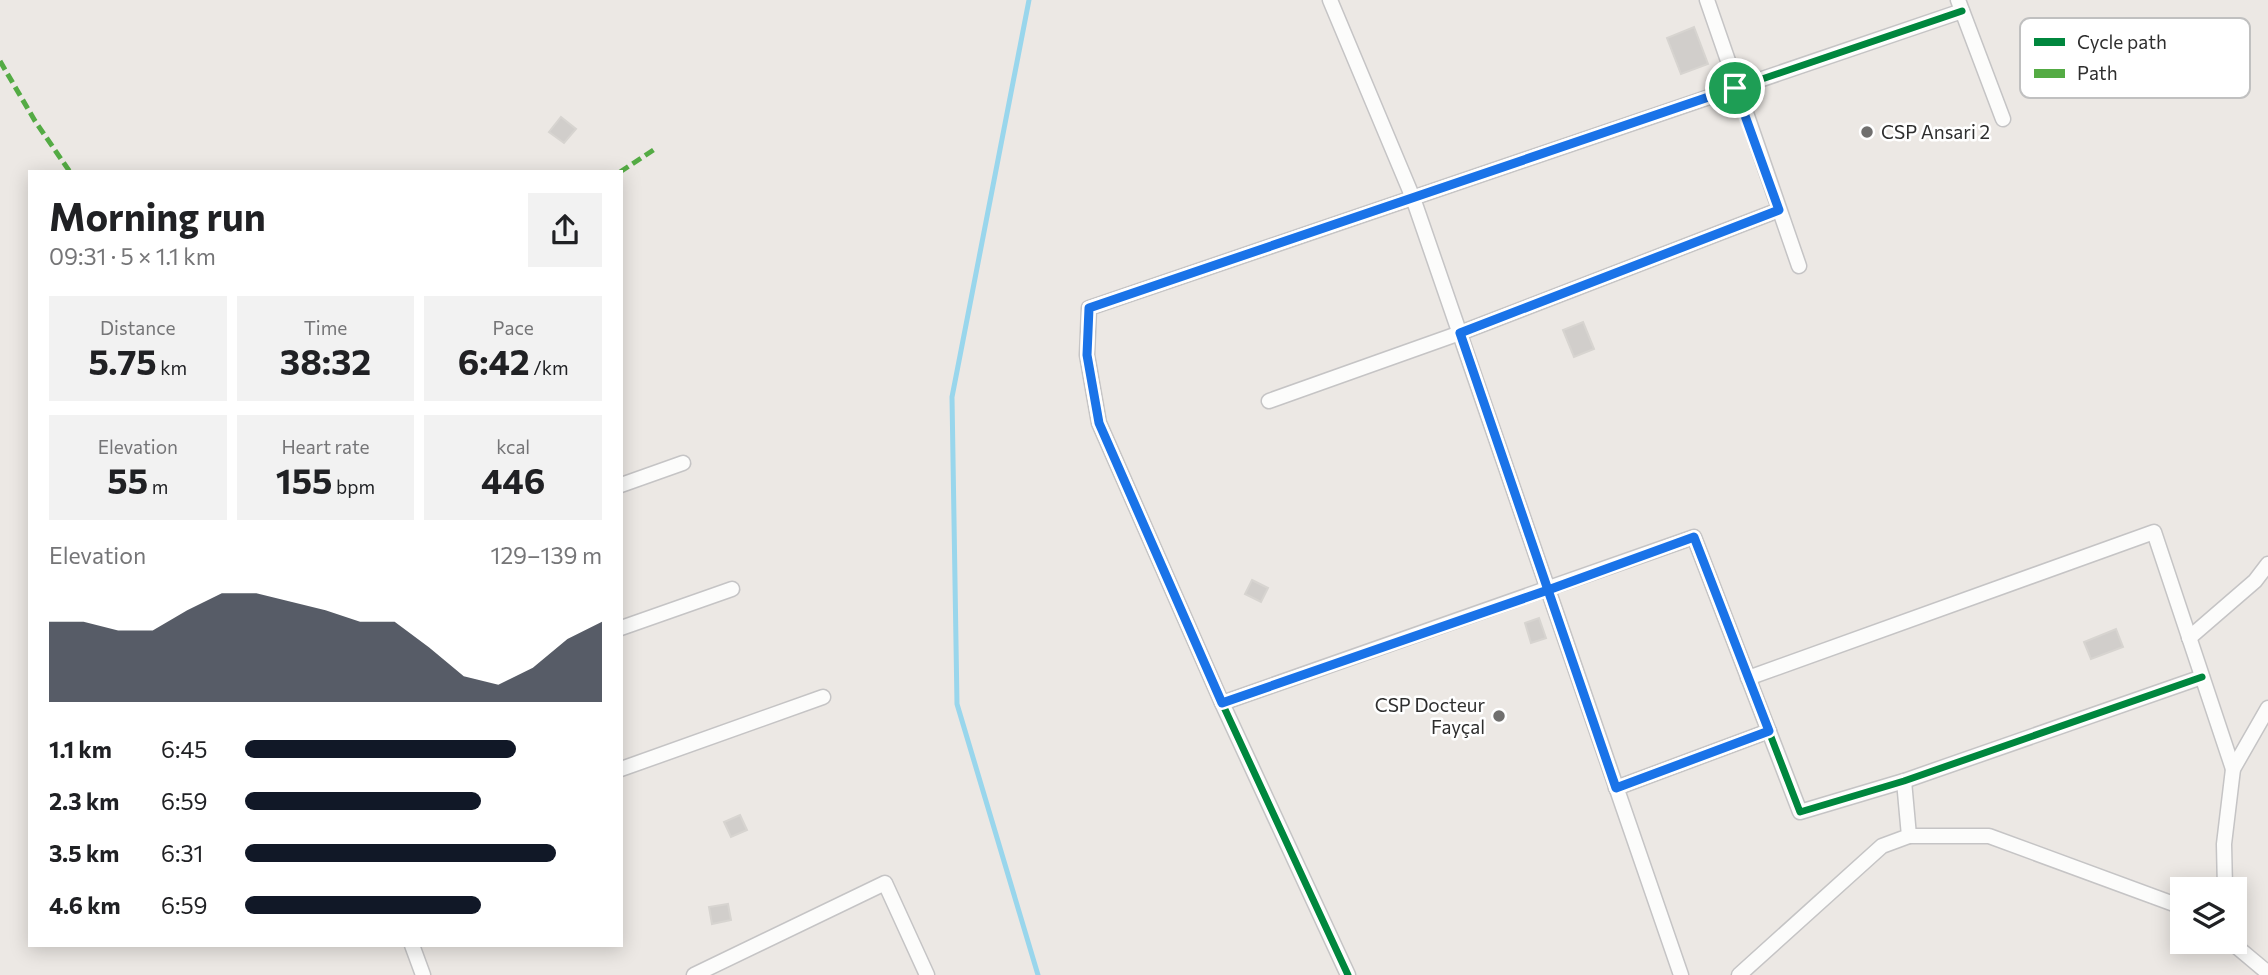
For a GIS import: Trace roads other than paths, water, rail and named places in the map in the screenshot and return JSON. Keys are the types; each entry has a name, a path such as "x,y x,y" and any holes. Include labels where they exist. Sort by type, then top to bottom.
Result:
{"street":[{"path":"1330,0 1413,198 1681,975"},
{"path":"1707,0 1735,88 1799,266"},
{"path":"1348,975 1222,703 1099,423 1087,355 1089,308 1735,88 1960,5 2003,119"},
{"path":"1269,401 1460,333 1779,210"},
{"path":"623,484 683,463"},
{"path":"1748,678 2154,532 2233,769"},
{"path":"1222,703 1694,537 1800,812 1904,781 2202,677"},
{"path":"2189,638 2255,581 2268,564"},
{"path":"623,627 732,589"},
{"path":"623,768 824,697"},
{"path":"2225,877 2224,844 2233,769 2268,708"},
{"path":"1616,788 1769,731"},
{"path":"1904,781 1909,836"},
{"path":"1739,975 1882,846 1909,836 1989,836 2170,903"},
{"path":"694,975 885,883 927,975"},
{"path":"413,947 423,975"},
{"path":"2245,954 2268,974"}],"waterway":[{"path":"1029,0 952,397 957,704 1038,975"}],"place":[{"name":"CSP Ansari 2","path":"1867,132"},
{"name":"CSP Docteur Fayçal","path":"1499,716"}]}
